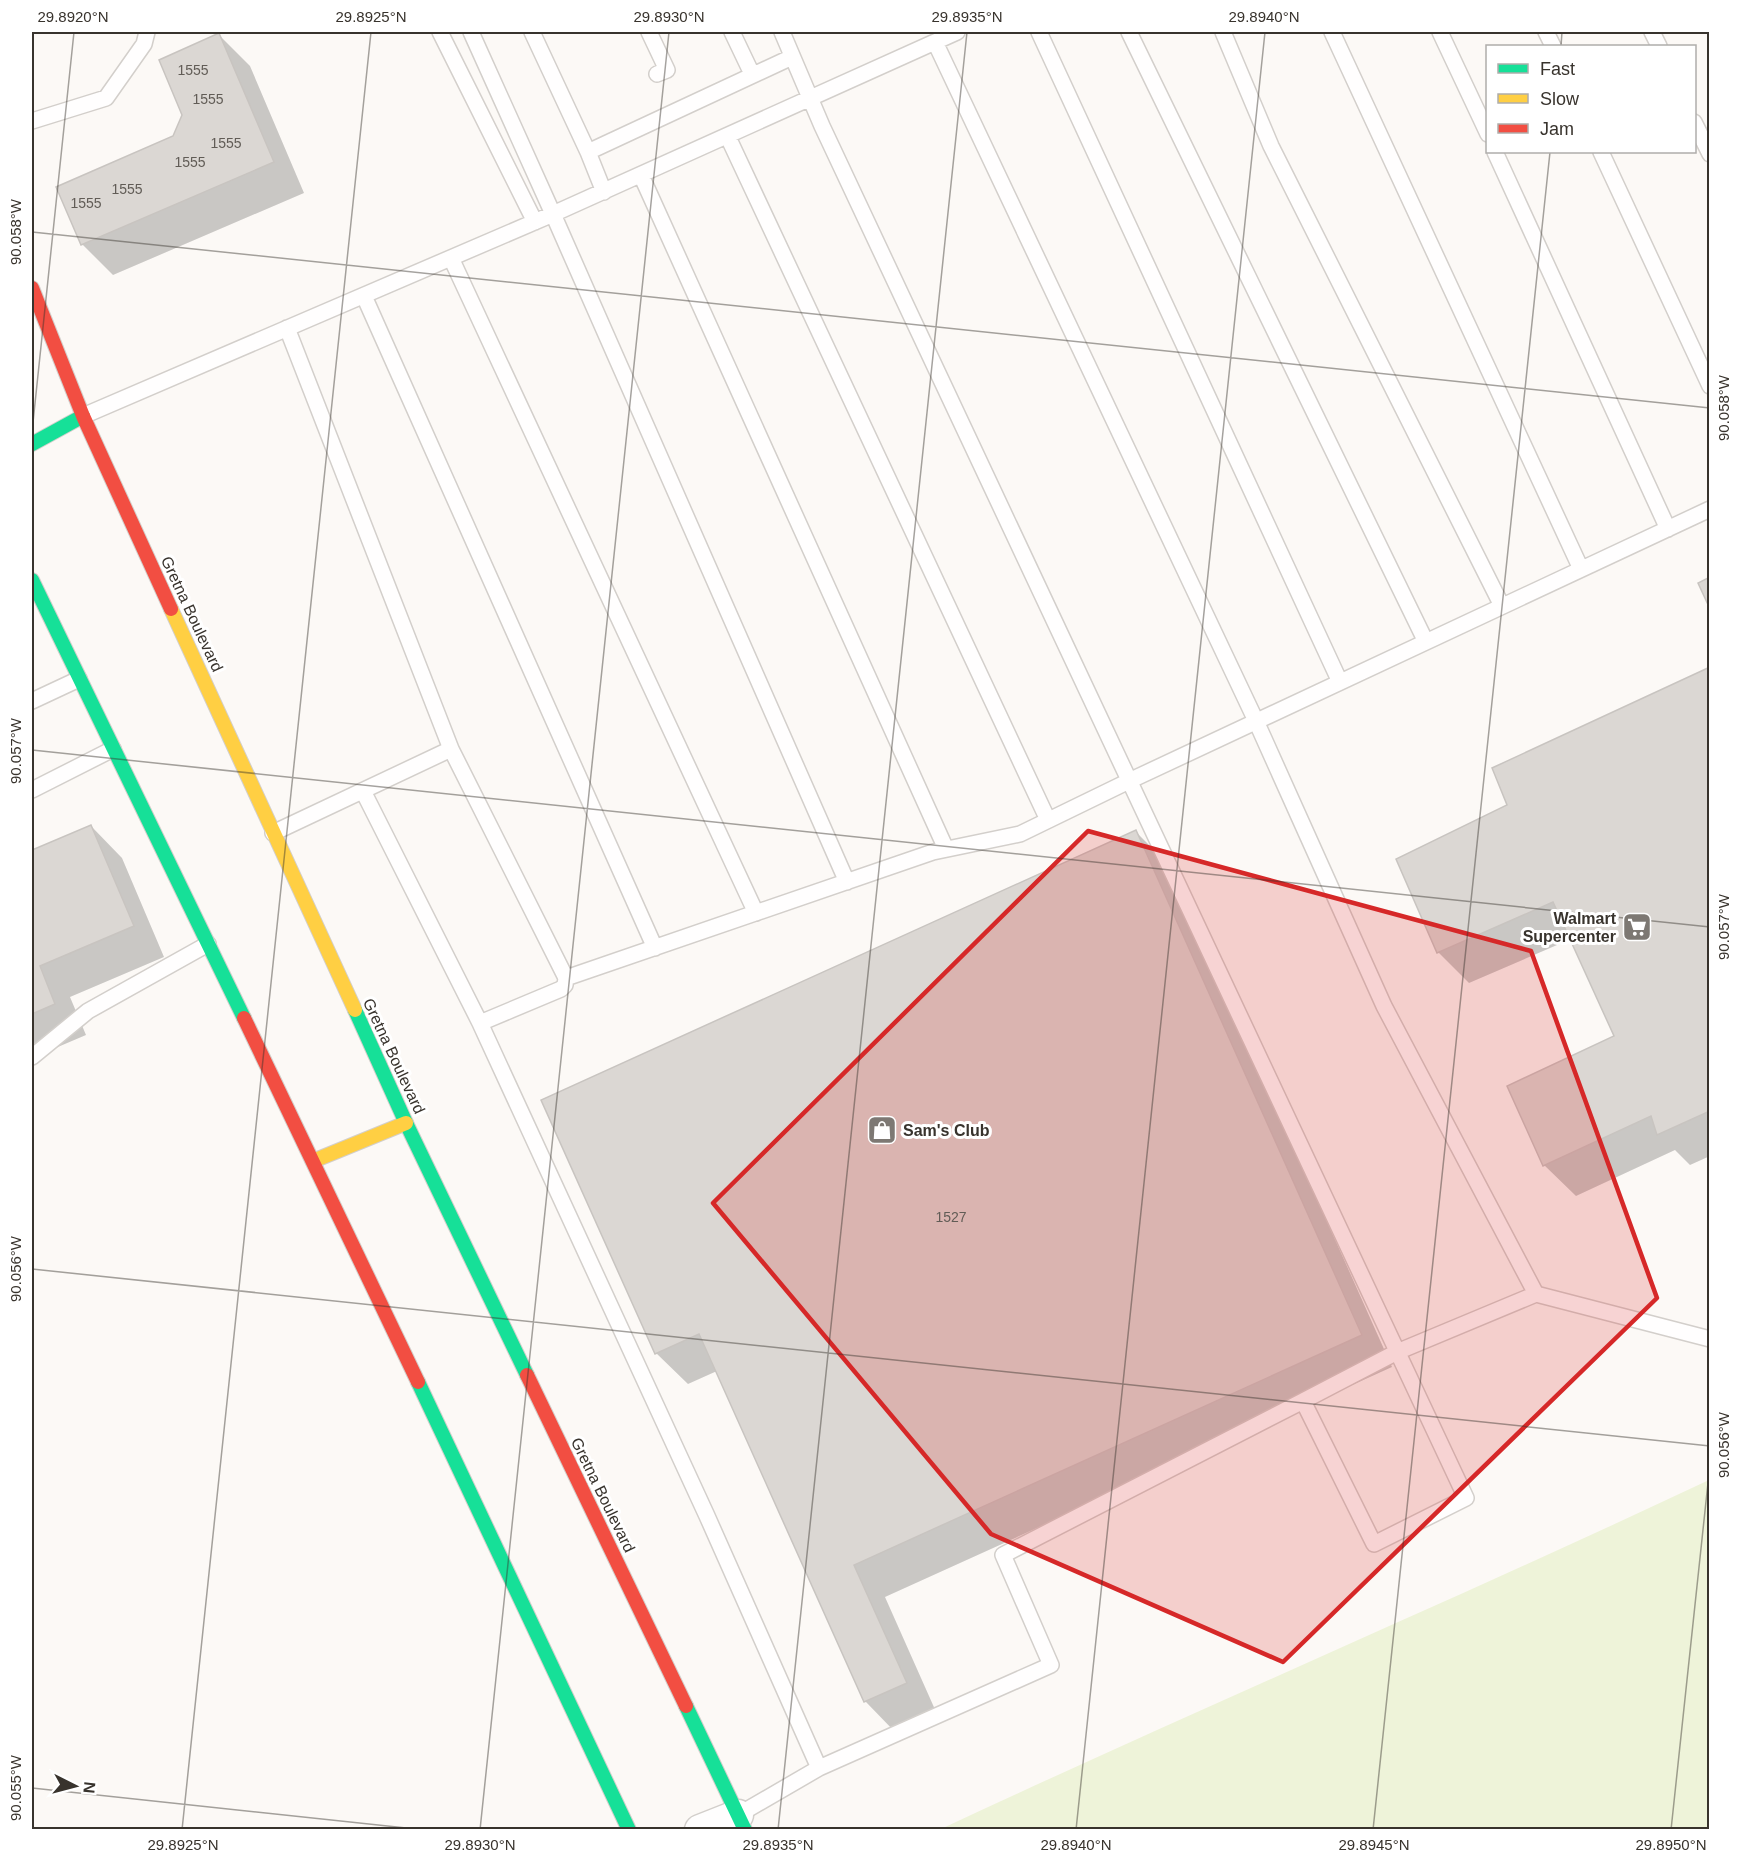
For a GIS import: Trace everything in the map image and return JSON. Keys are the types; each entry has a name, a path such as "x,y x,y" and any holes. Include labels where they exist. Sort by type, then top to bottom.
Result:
{"street":[{"name":"Gretna Boulevard","path":"32,288 83,416 406,1123 741,1822"},
{"path":"32,444 83,416"},
{"path":"32,580 313,1161 629,1830"},
{"path":"313,1161 406,1123"},
{"path":"700,1830 741,1822"}],"lane":[{"path":"32,121 106,98 144,44 147,32"},
{"path":"440,32 535,222"},
{"path":"471,32 554,214 846,882"},
{"path":"532,32 576,112 588,152 604,192"},
{"path":"650,32 662,72"},
{"path":"732,32 752,74"},
{"path":"782,32 811,99 1129,781 1466,1498 1374,1544 1303,1401"},
{"path":"83,416 554,214 957,32"},
{"path":"1039,32 1340,682"},
{"path":"1129,32 1425,642"},
{"path":"1223,32 1271,146 1502,606"},
{"path":"1332,32 1581,569"},
{"path":"1440,32 1486,130"},
{"path":"935,42 1256,721 1384,1006 1536,1294"},
{"path":"588,152 792,57"},
{"path":"1696,124 1710,154"},
{"path":"728,137 1048,820"},
{"path":"1495,153 1668,529"},
{"path":"1601,153 1710,386"},
{"path":"642,175 946,849"},
{"path":"451,258 756,913"},
{"path":"364,296 655,948"},
{"path":"287,328 451,749 566,978 565,985 561,989 480,1023"},
{"path":"566,978 933,852 1020,834 1710,509"},
{"path":"32,701 80,679"},
{"path":"32,790 113,749"},
{"path":"273,833 451,749"},
{"path":"363,791 480,1023 707,1516 819,1768"},
{"path":"32,1057 88,1011 208,944"},
{"path":"741,1822 819,1768 1051,1665 1003,1555 1397,1352 1536,1294 1710,1339"}],"highlighted area":[{"path":"1088,831 1531,951 1657,1298 1283,1662 991,1534 713,1203"}],"green space":[{"path":"1709,1480 1709,1829 941,1829 1518,1568"}],"building":[{"path":"219,33 274,162 81,245 56,187 173,136 182,115 159,60"},
{"path":"1710,577 1710,609 1698,583"},
{"name":"Walmart Supercenter","path":"1710,667 1710,1111 1657,1135 1651,1116 1543,1166 1507,1086 1614,1036 1553,902 1437,953 1396,859 1507,805 1492,768"},
{"path":"91,825 134,926 40,966 55,1004 32,1014 32,850"},
{"path":"1136,830 1362,1335 854,1565 907,1683 864,1702 699,1334 655,1354 541,1100"}],"traffic: fast":[{"path":"32,444 83,416"},
{"path":"32,580 244,1018"},
{"path":"355,1010 406,1123 527,1375"},
{"path":"418,1382 629,1830"},
{"path":"686,1706 745,1830"}],"traffic: slow":[{"path":"171,609 355,1010"},
{"path":"313,1161 406,1123"}],"traffic: jam":[{"path":"32,288 83,416 171,609"},
{"path":"244,1018 418,1382"},
{"path":"527,1375 686,1706"}],"place":[{"name":"Walmart Supercenter","path":"1637,927"},
{"name":"Sam's Club","path":"882,1130"}]}
